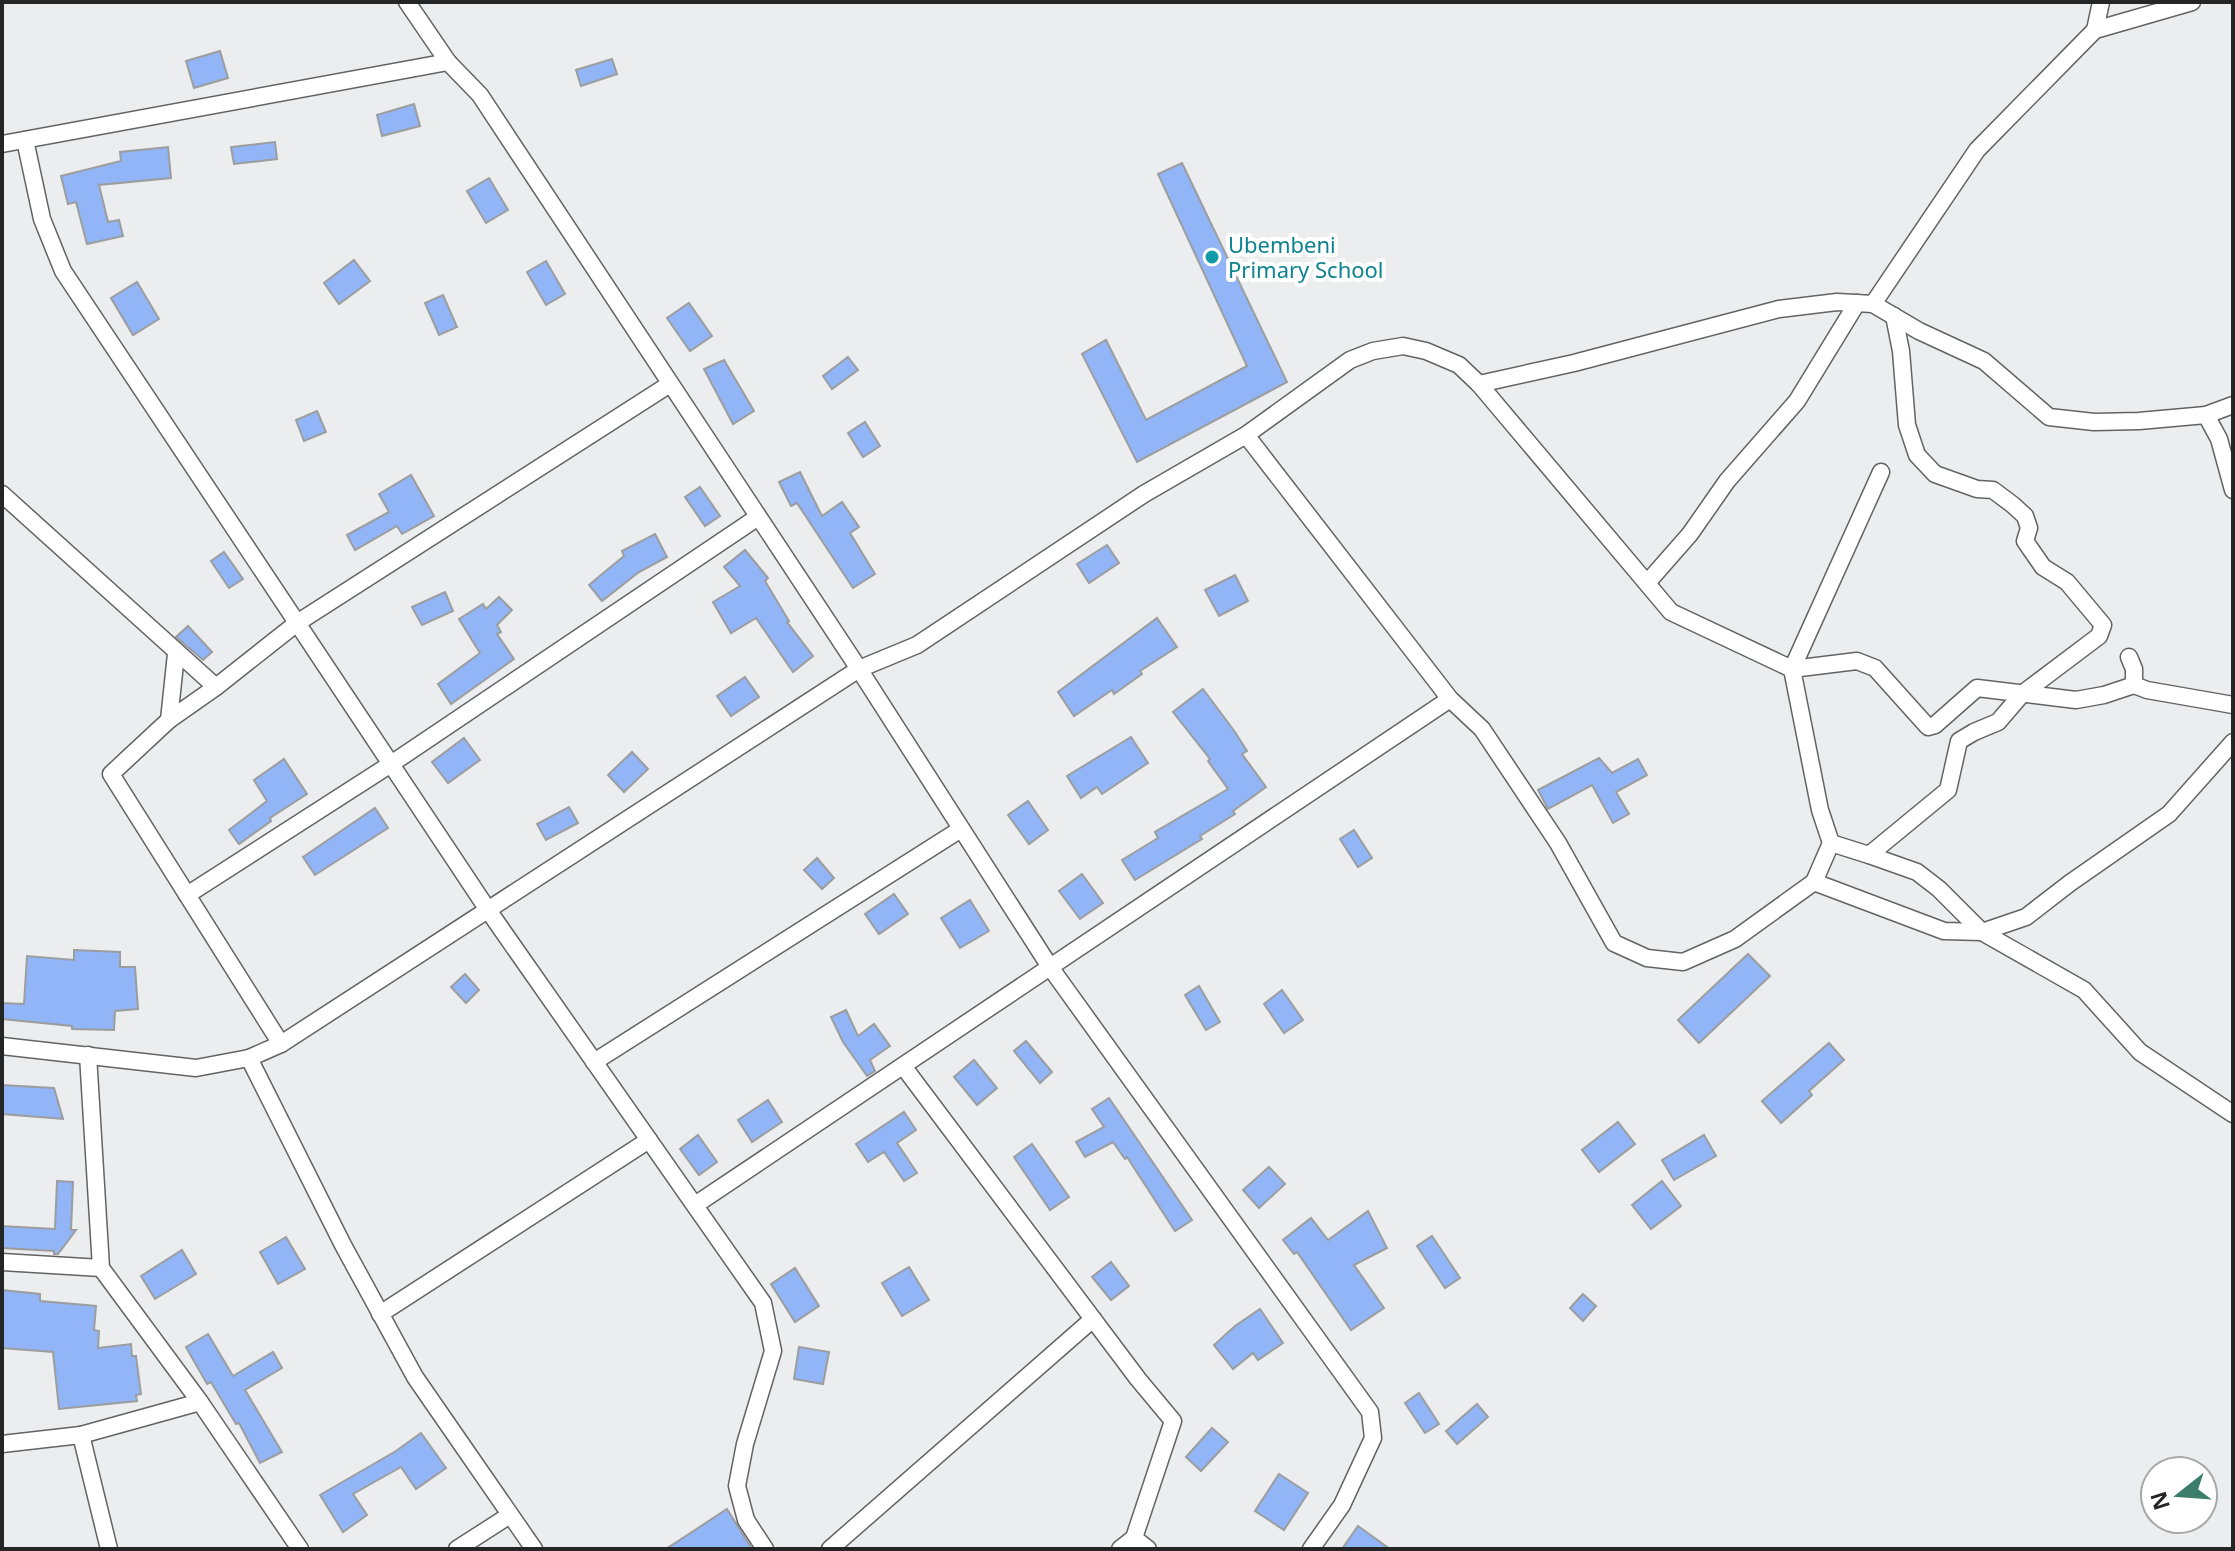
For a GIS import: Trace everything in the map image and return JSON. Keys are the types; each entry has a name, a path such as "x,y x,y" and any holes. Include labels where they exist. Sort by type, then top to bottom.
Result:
{"street":[{"path":"407,2 448,62 480,95 859,669 1050,967 1370,1412 1373,1438 1342,1505 1311,1549"},
{"path":"2095,30 2101,2"},
{"path":"1647,583 1690,534 1727,481 1797,401 1977,150 2095,30 2192,2"},
{"path":"2,144 448,62"},
{"path":"25,140 42,219 63,271 488,910 763,1303 773,1351 745,1444 737,1486 746,1520 765,1549"},
{"path":"1479,384 1574,363 1779,309 1837,302 1865,303 1984,361 2049,417 2094,422 2206,415 2233,405"},
{"path":"1869,855 1948,790 1959,741 1998,722 2022,694 2099,636 2103,625 2067,582 2043,567 2025,541 2029,528 2025,516 2013,505 1993,490 1977,489 1935,474 1917,455 1907,425 1901,351 1894,316"},
{"path":"2,1046 196,1068 249,1058 281,1044 859,669 917,645 1144,494 1246,435 1350,360 1373,351 1403,346 1426,351 1459,365 1479,384 1671,612 1792,669 1857,661 1867,663 1928,727 1935,725 1977,688 2076,700 2134,685 2233,705"},
{"path":"281,1044 111,774 169,720 297,623 670,384"},
{"path":"2206,415 2219,439 2233,490"},
{"path":"1246,435 1450,699 1482,729 1550,830 1614,943 1647,958 1683,962 1735,939 1814,882 1831,843 1820,810 1792,669 1881,472"},
{"path":"2,494 216,687"},
{"path":"187,895 391,764 758,517"},
{"path":"169,720 176,654"},
{"path":"2129,657 2134,669 2134,685"},
{"path":"695,1205 1450,699"},
{"path":"1814,882 1944,931 1982,932 2026,917 2169,814 2233,742"},
{"path":"594,1062 961,829"},
{"path":"1831,843 1917,872 1939,889 1982,932 2084,990 2140,1052 2233,1114"},
{"path":"88,1055 101,1268 200,1402 300,1549"},
{"path":"249,1058 343,1245 415,1377 534,1549"},
{"path":"903,1066 1173,1421 1134,1538 1120,1549"},
{"path":"380,1314 649,1140"},
{"path":"2,1262 101,1268"},
{"path":"830,1549 1093,1319"},
{"path":"2,1444 81,1435 200,1402"},
{"path":"81,1435 109,1549"},
{"path":"457,1549 510,1515"},
{"path":"1134,1538 1148,1549"}],"building":[{"path":"220,51 228,78 194,88 186,61"},
{"path":"612,59 617,74 581,86 576,70"},
{"path":"414,104 420,126 382,136 377,115"},
{"path":"275,142 277,159 234,164 231,147"},
{"path":"168,147 171,178 99,185 108,222 119,220 123,236 87,244 76,202 68,204 61,176 121,161 120,152"},
{"name":"Ubembeni Primary School","path":"1182,163 1287,382 1137,462 1082,354 1106,340 1146,420 1247,366 1158,174"},
{"path":"489,178 508,210 486,223 467,191"},
{"path":"354,260 370,281 339,304 324,283"},
{"path":"546,261 565,294 546,305 527,272"},
{"path":"137,282 159,319 133,335 111,298"},
{"path":"443,295 457,327 439,335 425,303"},
{"path":"689,303 712,336 690,351 667,318"},
{"path":"848,357 858,370 832,389 823,376"},
{"path":"724,360 754,411 733,424 704,369"},
{"path":"317,411 326,432 304,441 296,420"},
{"path":"865,422 880,446 863,457 848,433"},
{"path":"800,472 822,516 842,502 859,527 850,533 875,574 853,588 797,503 791,506 779,482"},
{"path":"411,475 434,516 402,534 397,526 355,550 347,535 389,512 379,494"},
{"path":"700,487 720,516 705,526 685,497"},
{"path":"655,534 667,557 639,572 602,601 589,585 624,556 622,551"},
{"path":"1107,545 1119,563 1089,583 1077,564"},
{"path":"745,550 768,578 765,581 787,622 813,656 793,672 756,618 731,633 713,602 740,586 724,567"},
{"path":"224,552 243,579 229,588 211,561"},
{"path":"1235,575 1248,601 1219,616 1205,590"},
{"path":"445,592 453,611 422,625 412,607"},
{"path":"499,597 512,610 497,625 501,632 497,634 514,659 451,704 438,684 480,653 459,619 483,604 486,609"},
{"path":"1157,618 1177,647 1140,671 1142,674 1114,694 1112,690 1074,716 1058,692"},
{"path":"188,626 212,652 203,660 176,637"},
{"path":"745,677 759,697 731,716 717,696"},
{"path":"1203,689 1235,732 1247,751 1242,754 1266,787 1233,811 1235,814 1200,836 1202,839 1135,880 1122,860 1158,838 1155,832 1228,789 1208,761 1210,759 1173,712"},
{"path":"1131,737 1148,763 1102,794 1097,787 1081,798 1067,776"},
{"path":"464,738 480,760 448,783 432,762"},
{"path":"632,752 648,769 624,792 608,775"},
{"path":"1599,758 1612,773 1638,759 1647,775 1616,792 1629,814 1613,823 1592,785 1548,809 1538,790"},
{"path":"284,759 307,794 270,818 271,821 239,844 229,830 267,801 254,780"},
{"path":"1028,801 1048,830 1029,844 1008,815"},
{"path":"569,807 578,823 546,840 537,824"},
{"path":"375,808 388,828 315,875 303,857"},
{"path":"1354,830 1372,858 1358,867 1340,839"},
{"path":"817,858 834,878 822,889 804,870"},
{"path":"1082,874 1103,903 1080,919 1059,891"},
{"path":"894,894 908,914 879,934 865,914"},
{"path":"970,900 989,931 960,948 941,918"},
{"path":"74,950 120,952 120,967 135,967 138,1009 115,1011 114,1030 72,1029 72,1026 2,1019 2,1003 24,1004 27,956 74,960"},
{"path":"1748,954 1770,976 1699,1043 1678,1020"},
{"path":"465,974 479,990 466,1003 451,987"},
{"path":"1199,986 1220,1022 1206,1030 1185,995"},
{"path":"1282,990 1303,1020 1284,1033 1264,1004"},
{"path":"846,1010 858,1036 874,1024 890,1046 870,1060 875,1071 867,1076 843,1042 831,1017"},
{"path":"1026,1041 1052,1072 1040,1083 1014,1051"},
{"path":"1829,1043 1844,1060 1809,1091 1812,1095 1781,1123 1762,1101"},
{"path":"974,1060 997,1088 977,1105 954,1077"},
{"path":"2,1085 54,1088 63,1119 2,1114"},
{"path":"1109,1098 1192,1220 1175,1231 1127,1157 1125,1159 1113,1142 1085,1157 1076,1142 1104,1127 1092,1109"},
{"path":"768,1100 782,1122 752,1142 738,1120"},
{"path":"904,1112 916,1130 897,1143 917,1173 904,1181 884,1152 868,1162 856,1144"},
{"path":"1618,1122 1635,1144 1599,1172 1582,1150"},
{"path":"698,1135 717,1162 699,1175 680,1149"},
{"path":"1704,1135 1716,1156 1674,1180 1662,1160"},
{"path":"1032,1144 1069,1197 1050,1210 1014,1157"},
{"path":"1269,1167 1285,1184 1259,1208 1243,1190"},
{"path":"57,1181 73,1182 71,1230 76,1230 58,1254 54,1251 2,1248 2,1226 55,1229"},
{"path":"1662,1181 1681,1206 1651,1229 1632,1205"},
{"path":"1368,1211 1387,1248 1354,1265 1384,1308 1351,1330 1297,1252 1294,1254 1283,1240 1311,1218 1328,1240"},
{"path":"1432,1236 1460,1278 1445,1288 1417,1246"},
{"path":"286,1237 305,1269 278,1284 260,1252"},
{"path":"182,1250 196,1274 155,1299 141,1276"},
{"path":"1111,1262 1129,1286 1111,1300 1092,1277"},
{"path":"909,1267 929,1300 902,1316 882,1283"},
{"path":"795,1268 819,1306 795,1322 771,1284"},
{"path":"2,1290 40,1294 40,1301 96,1306 94,1330 99,1331 98,1348 131,1344 132,1356 136,1356 141,1394 136,1395 137,1401 59,1409 53,1352 2,1348"},
{"path":"1583,1294 1596,1306 1583,1321 1570,1308"},
{"path":"1260,1309 1283,1343 1258,1360 1253,1353 1233,1369 1214,1345"},
{"path":"208,1334 233,1376 273,1352 282,1368 245,1390 282,1452 260,1463 239,1423 236,1424 211,1382 207,1384 186,1347"},
{"path":"799,1347 829,1352 823,1384 794,1379"},
{"path":"1419,1393 1439,1424 1425,1433 1405,1403"},
{"path":"1477,1404 1488,1417 1457,1444 1446,1431"},
{"path":"1212,1428 1228,1442 1201,1471 1186,1457"},
{"path":"421,1433 446,1468 416,1489 401,1467 353,1494 367,1515 343,1532 320,1495"},
{"path":"1279,1474 1308,1493 1284,1530 1255,1511"},
{"path":"727,1509 752,1549 666,1549"},
{"path":"1358,1526 1390,1549 1342,1549"}],"place":[{"name":"Ubembeni Primary School","path":"1212,257"}]}
